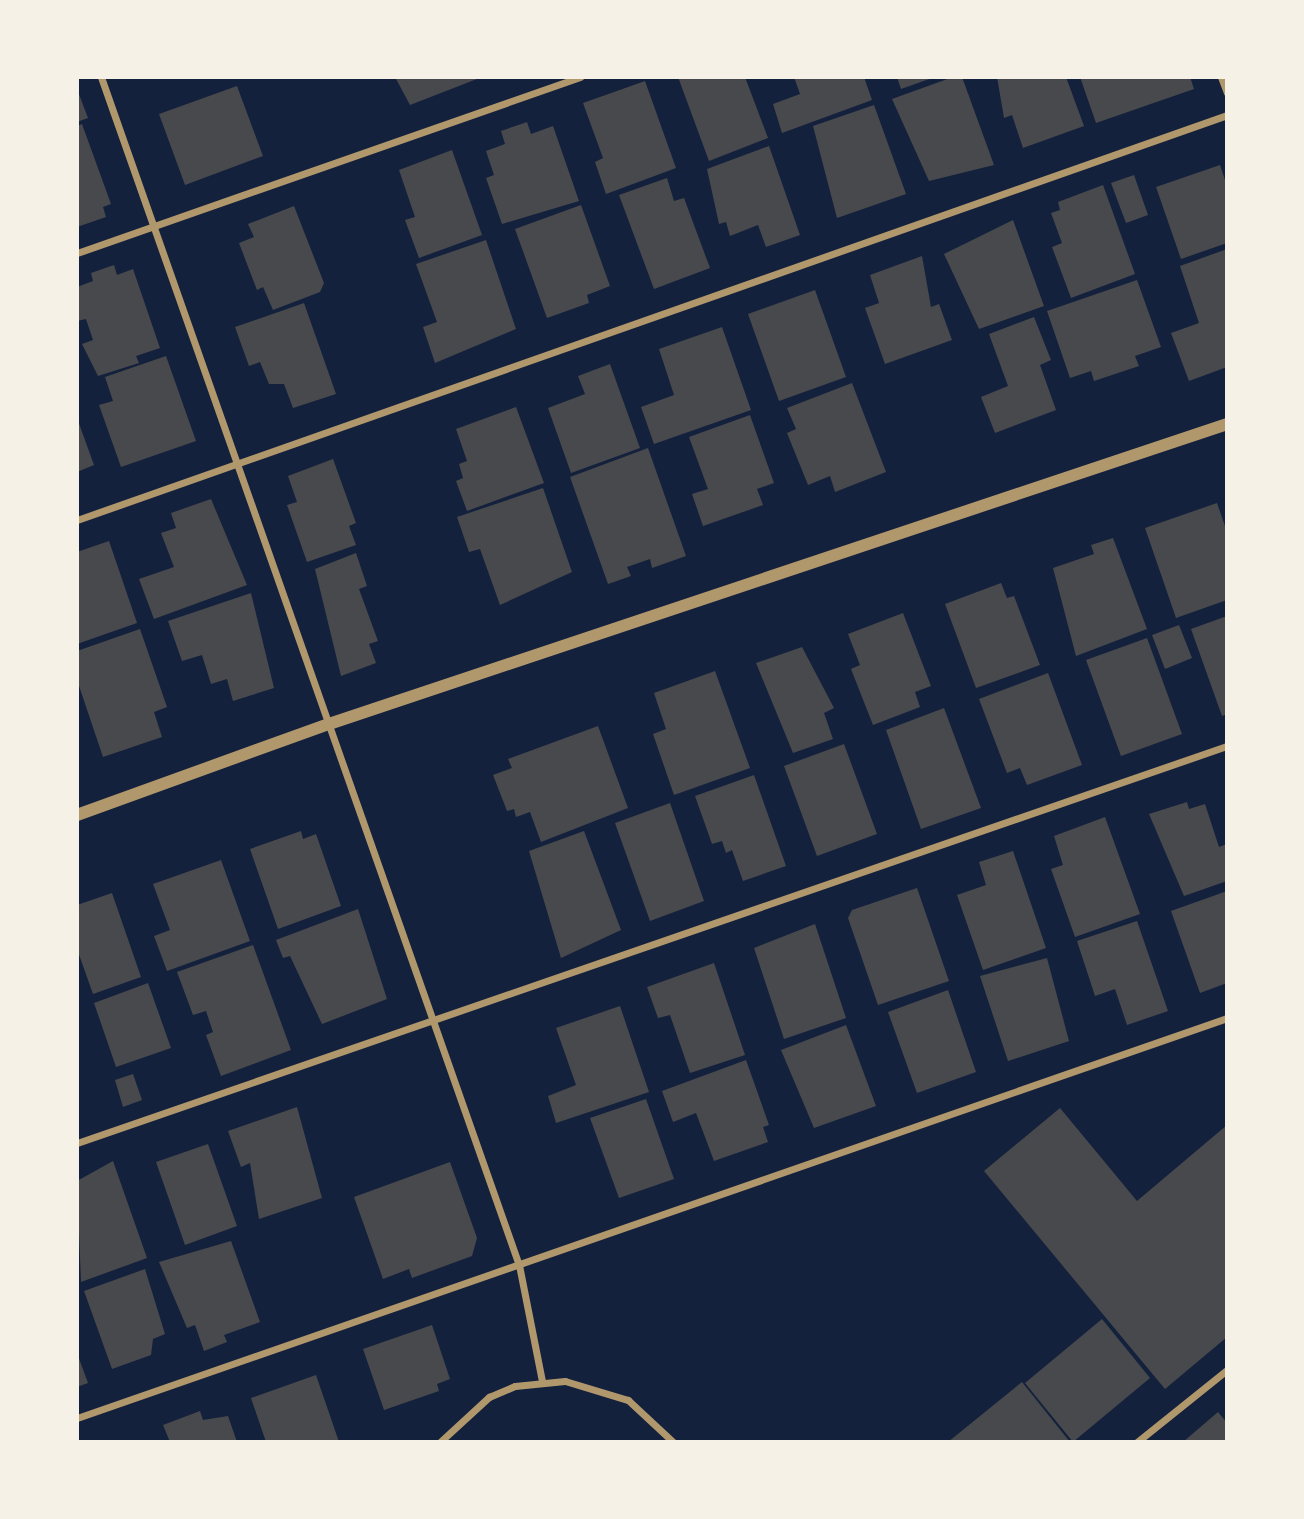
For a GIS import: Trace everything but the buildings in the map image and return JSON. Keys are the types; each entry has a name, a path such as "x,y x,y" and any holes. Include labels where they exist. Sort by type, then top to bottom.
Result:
{"street":[{"path":"101,77 234,465 329,724 519,1265 542,1381"},
{"path":"77,253 580,77"},
{"path":"1221,77 1227,93"},
{"path":"77,520 1227,116"},
{"path":"77,816 329,724 1227,424"},
{"path":"77,1143 432,1016 1227,746"},
{"path":"77,1418 1227,1018"},
{"path":"1138,1442 1227,1370"},
{"path":"440,1442 489,1397 542,1381 608,1390 646,1412 673,1442"}]}
